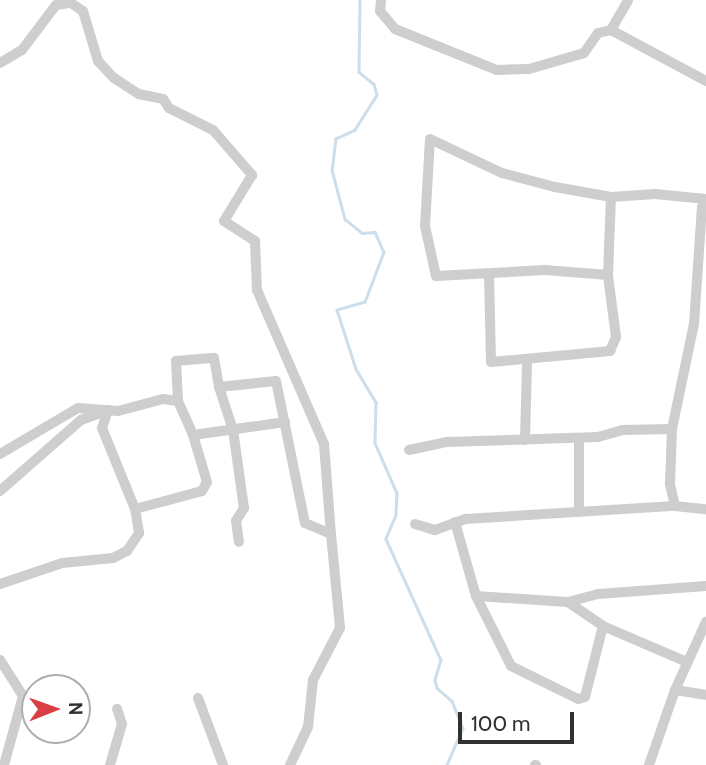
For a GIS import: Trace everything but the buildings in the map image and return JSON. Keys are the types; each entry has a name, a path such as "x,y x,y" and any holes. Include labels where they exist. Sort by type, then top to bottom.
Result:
{"street":[{"path":"381,0 380,10 395,29 497,70 529,69 584,54 598,33 611,30 706,81"},
{"path":"611,30 628,0"},
{"path":"0,64 22,50 56,5 71,3 83,11 98,61 114,78 139,94 163,99 169,108 213,130 252,175 224,221 255,241 257,290 284,362 308,399 324,444 340,628 313,680 308,727 290,765"},
{"path":"608,275 545,270 436,276 425,226 430,139 502,173 611,197 655,194 706,201 702,208 703,250 694,324 673,429 670,484 675,506"},
{"path":"489,274 491,362 527,361 610,351 616,337 608,275 611,197"},
{"path":"694,324 706,328"},
{"path":"135,509 202,491 207,482 193,435 178,401 176,361 214,358 219,387 233,430 244,508 236,521 239,542"},
{"path":"525,440 527,361"},
{"path":"219,387 276,381 305,523 331,534"},
{"path":"0,454 66,412 86,407 108,410 139,408 163,399 178,401"},
{"path":"0,491 81,420 108,410"},
{"path":"0,584 46,567 113,558 127,551 139,533 135,509 102,428 108,410"},
{"path":"193,435 285,422"},
{"path":"409,450 447,442 579,438 622,430 673,429"},
{"path":"579,438 579,512"},
{"path":"415,524 435,530 455,522 579,512 675,506 706,509"},
{"path":"455,522 476,596 511,666 578,699 585,698 603,626"},
{"path":"476,596 568,602 598,594 706,586"},
{"path":"568,602 603,626 687,662"},
{"path":"649,765 675,690 706,622"},
{"path":"0,660 23,696 4,765"},
{"path":"675,690 706,695"},
{"path":"198,698 223,765"},
{"path":"110,765 122,724 117,709"}],"waterway":[{"path":"360,0 359,72 374,84 377,95 355,130 336,139 332,170 345,219 362,233 375,232 384,252 365,302 337,310 356,369 376,402 375,443 397,493 396,515 386,539 441,660 435,680 437,688 452,701 463,728 447,765"}]}
